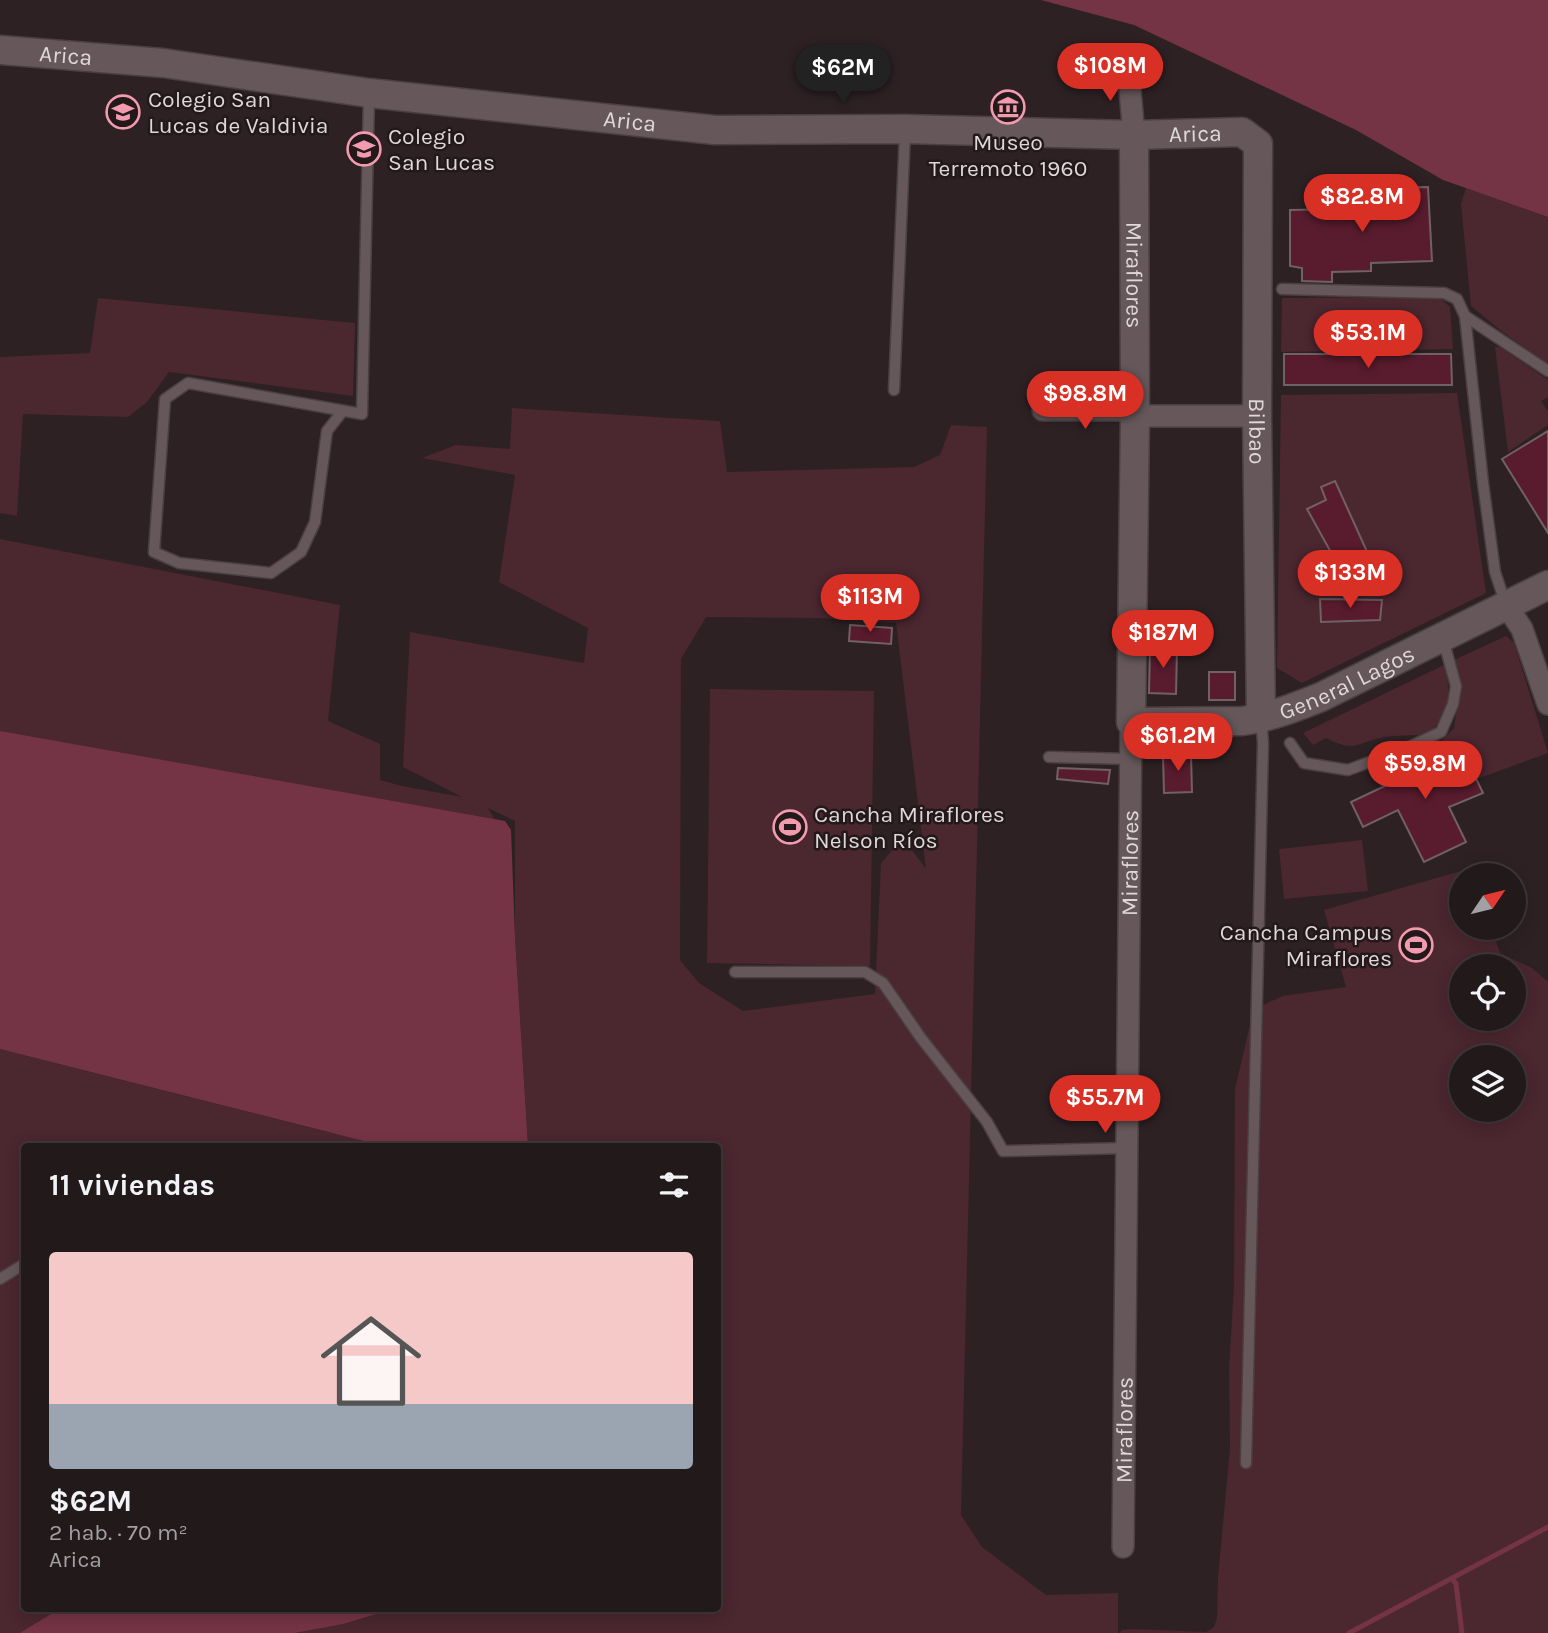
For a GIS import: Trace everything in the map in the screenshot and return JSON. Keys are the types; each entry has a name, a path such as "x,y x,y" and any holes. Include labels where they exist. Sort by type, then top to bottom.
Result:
{"main road":[{"name":"Arica","path":"0,50 163,63 369,93 715,130 905,129 1134,135 1242,132 1258,144"},
{"name":"Miraflores","path":"1131,722 1135,416 1134,135"},
{"name":"Bilbao","path":"1258,144 1256,416 1261,719"},
{"name":"General Lagos","path":"1131,722 1261,719 1321,696 1548,585"}],"street":[{"path":"1128,68 1134,135"},
{"path":"1043,410 1121,410 1135,416 1256,416"},
{"path":"1506,605 1522,629 1548,704"},
{"name":"Miraflores","path":"1123,1547 1131,722"}],"lane":[{"path":"342,412 327,431 314,522 301,552 271,573 179,562 154,552 165,399 188,383 362,414 369,93"},
{"path":"894,390 905,129"},
{"path":"1282,289 1444,293 1457,299 1465,317 1495,572 1506,605"},
{"path":"1465,317 1548,372"},
{"path":"1290,743 1304,763 1348,770 1441,732 1453,704 1457,686 1442,636"},
{"path":"1246,1463 1263,743 1261,719"},
{"path":"1049,757 1131,758"},
{"path":"735,972 865,972 883,984 920,1038 987,1122 1003,1151 1126,1148"},
{"path":"0,1279 21,1266"}],"shaded area":[{"path":"1041,0 1548,0 1548,217 1443,180 1356,130 1134,25"},
{"path":"1466,188 1548,217 1548,364 1471,306 1461,204"},
{"path":"1439,297 1450,307 1453,349 1281,352 1282,298"},
{"path":"98,298 355,323 353,396 169,372 147,402 128,417 23,414 17,516 0,513 0,357 90,353"},
{"path":"1495,347 1500,347 1548,380 1548,397 1541,401 1548,411 1548,425 1508,452"},
{"path":"1457,393 1486,593 1302,683 1277,668 1281,395"},
{"path":"512,408 720,421 727,472 914,467 940,455 951,425 987,427 961,1515 982,1547 1046,1595 1118,1593 1118,1633 0,1633 0,1049 339,1135 0,1029 0,539 340,605 328,721 380,744 380,780 462,797 403,767 410,632 584,663 588,628 499,582 515,475 422,458 456,445 510,449","holes":["706,617 819,618 896,623 926,869 903,838 881,863 875,994 743,1011 699,983 680,960 681,659"]},
{"path":"1506,636 1514,643 1548,753 1477,779 1461,747 1439,756 1435,748 1454,728 1461,679 1454,660"},
{"path":"1444,665 1448,684 1445,711 1428,734 1384,737 1350,746 1326,738 1313,745 1303,733"},
{"name":"Cancha Miraflores Nelson Ríos","path":"710,689 874,691 870,966 707,963"},
{"path":"0,731 505,821 511,830 528,1143 372,1143 0,1049"},
{"path":"1362,840 1368,891 1284,899 1279,849"},
{"path":"1449,874 1449,940 1496,940 1502,954 1449,954 1449,1031 1526,1031 1526,965 1548,982 1548,1633 1119,1633 1132,1629 1206,1632 1214,1627 1217,1618 1218,1577 1230,1449 1229,1369 1234,1285 1235,1089 1249,1029 1263,1005 1283,996 1346,987 1324,910"},
{"path":"54,1612 383,1612 343,1624 294,1633 20,1633"}],"building":[{"path":"1428,187 1432,261 1371,263 1371,271 1332,272 1332,282 1302,281 1302,268 1290,266 1290,210 1340,209 1340,204 1374,203 1374,188"},
{"path":"1284,354 1451,354 1452,385 1284,385"},
{"path":"1548,431 1548,533 1502,459"},
{"path":"1335,481 1369,556 1356,562 1353,557 1338,565 1307,509 1326,500 1321,487"},
{"path":"1320,599 1382,600 1380,620 1321,622"},
{"path":"850,625 892,628 891,644 849,641"},
{"path":"1150,646 1177,647 1176,694 1149,693"},
{"path":"1209,672 1235,672 1235,700 1209,700"},
{"path":"1461,747 1483,793 1449,807 1466,842 1424,862 1398,810 1363,827 1351,802 1387,785 1383,776 1422,757 1425,764"},
{"path":"1191,754 1192,792 1164,793 1163,755"},
{"path":"1058,768 1110,770 1108,784 1057,779"}],"waterway":[{"path":"1349,1633 1548,1527"},
{"path":"1452,1578 1456,1584 1462,1633"}],"place":[{"name":"Museo Terremoto 1960","path":"1008,107"},
{"name":"Colegio San Lucas de Valdivia","path":"123,112"},
{"name":"Colegio San Lucas","path":"364,149"},
{"name":"Cancha Miraflores Nelson Ríos","path":"790,827"},
{"name":"Cancha Campus Miraflores","path":"1416,945"}]}
